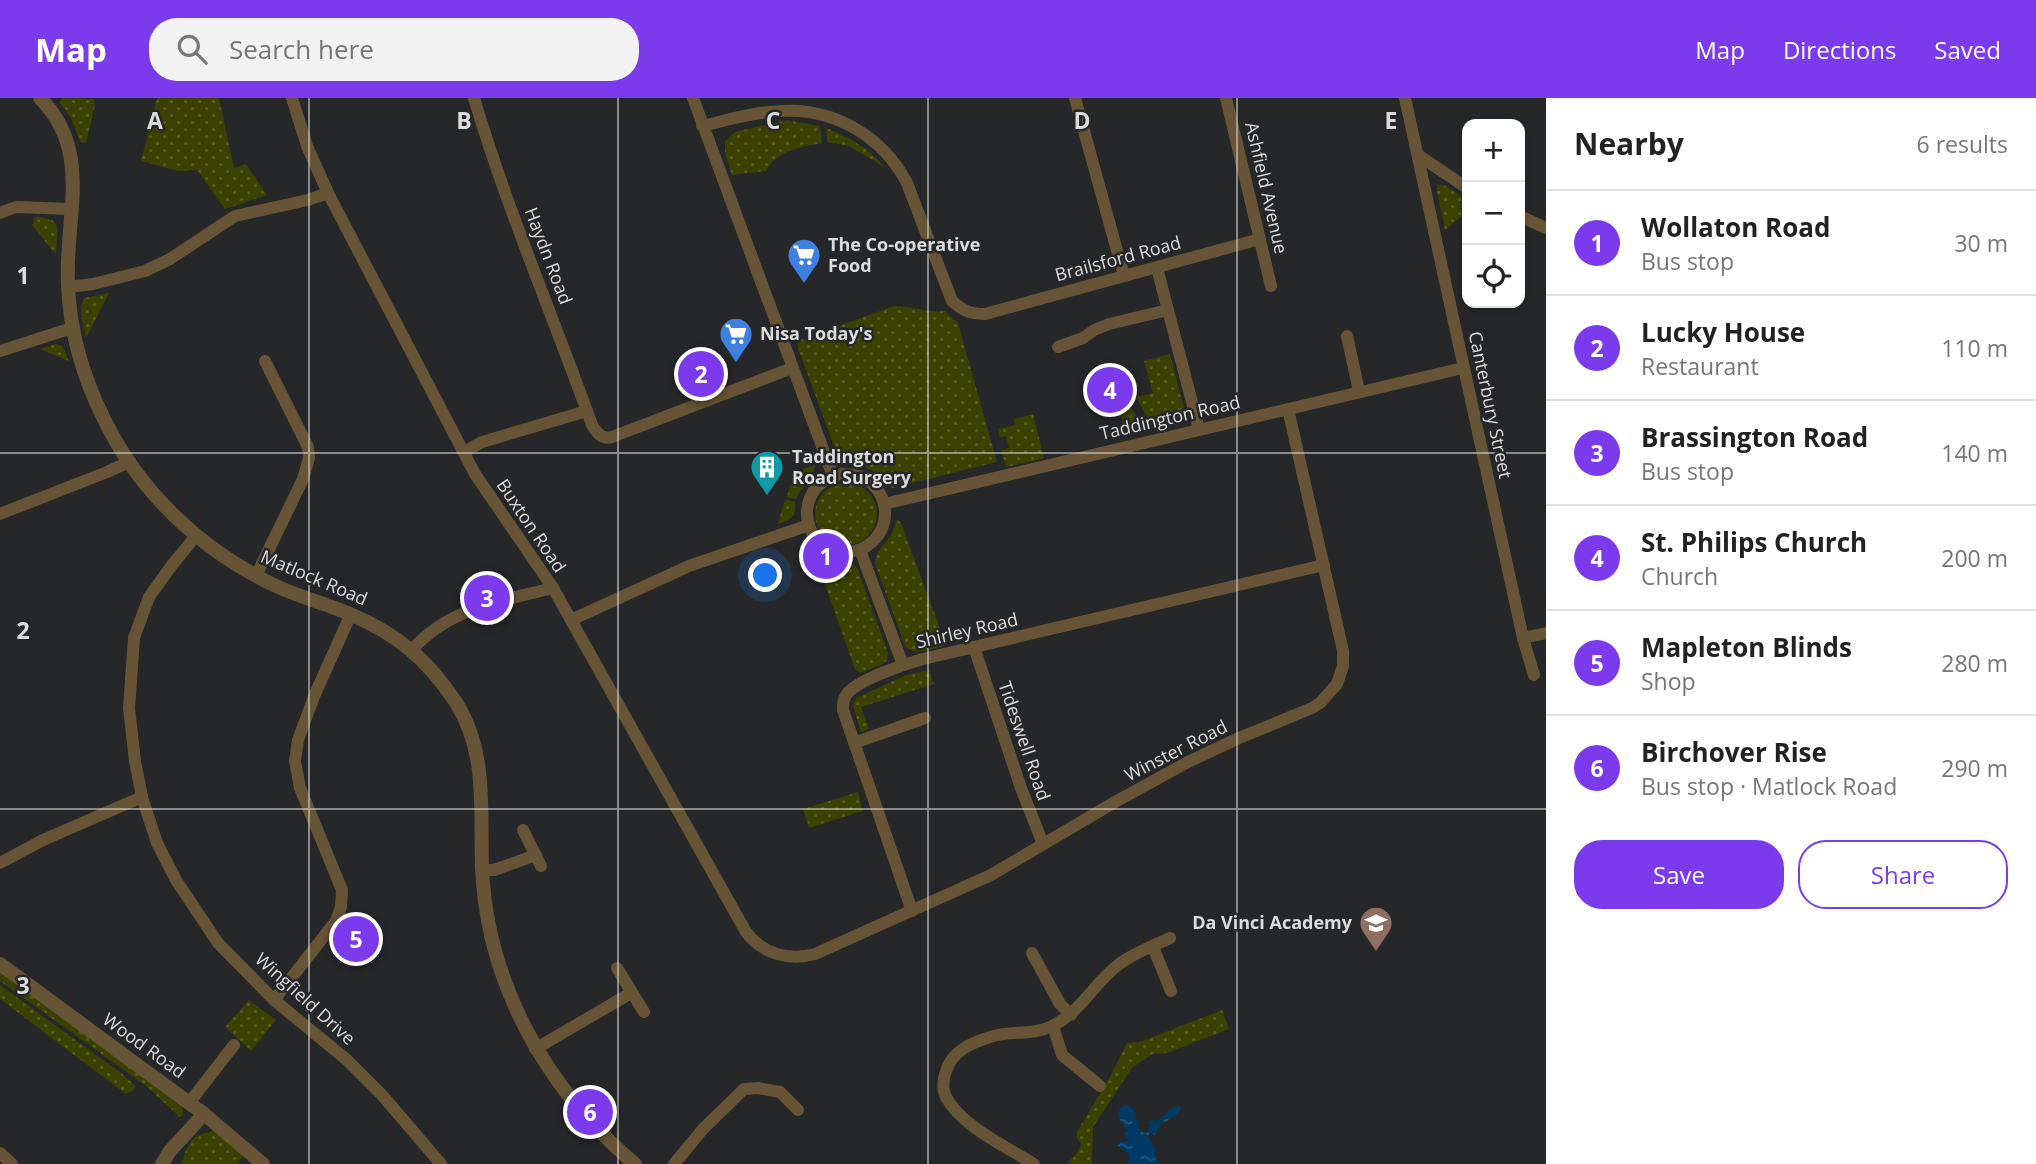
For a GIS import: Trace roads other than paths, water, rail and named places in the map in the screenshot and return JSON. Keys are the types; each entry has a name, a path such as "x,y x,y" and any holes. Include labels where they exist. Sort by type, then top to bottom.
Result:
{"street":[{"name":"Matlock Road","path":"40,98 63,129 70,148 73,172 68,287 72,328 104,421 143,483 196,537 256,576 351,614 387,632 429,666 458,706 474,744 480,772 482,870 499,965 520,1019 553,1076 608,1141 635,1164"},
{"name":"Buxton Road","path":"292,98 307,146 328,193 488,495 553,588 746,932 753,941 773,953"},
{"name":"Haydn Road","path":"474,98 519,230 592,425 600,436 612,437 792,368"},
{"path":"693,98 833,476"},
{"path":"1075,98 1124,276"},
{"name":"Ashfield Avenue","path":"1226,98 1270,286"},
{"name":"Canterbury Street","path":"1405,98 1523,638 1534,675"},
{"name":"Brailsford Road","path":"702,126 762,113 801,111 832,119 865,135 890,156 907,183 952,301 961,310 972,314 985,314 1260,239"},
{"path":"1418,155 1462,185"},
{"path":"68,287 93,284 145,271 170,259 234,216 328,193"},
{"path":"0,207 71,209"},
{"path":"0,213 16,207"},
{"path":"1525,218 1546,228"},
{"path":"1157,268 1199,429"},
{"path":"1058,347 1109,324 1168,310"},
{"path":"0,351 72,328"},
{"path":"1347,336 1359,391"},
{"path":"256,576 303,480 309,458 308,447 265,361"},
{"name":"Taddington Road","path":"884,504 1463,368"},
{"name":"Winster Road","path":"773,953 791,957 815,954 912,911 990,874 1188,762 1239,738 1299,715 1320,703 1337,684 1343,658 1288,409"},
{"path":"464,452 482,443 587,411"},
{"path":"0,514 129,462"},
{"path":"849,475 863,479 877,489 884,504 884,520 880,533 872,543 860,550 846,552 831,548 819,540 809,525 807,510 811,496 820,484 833,476 849,475"},
{"path":"571,620 689,566 809,525"},
{"name":"Wingfield Drive","path":"196,537 149,597 134,638 129,708 142,797 157,843 176,880 218,943 274,1000 338,1052 383,1095 440,1164"},
{"path":"860,550 903,665"},
{"name":"Shirley Road","path":"912,911 843,710 847,694 863,683 903,665 1324,565"},
{"path":"412,650 422,638 462,613 553,588"},
{"path":"274,1000 336,921 341,907 342,890 300,788 295,761 299,740 315,694 351,614"},
{"path":"1523,638 1546,634"},
{"name":"Tideswell Road","path":"974,648 1043,844"},
{"path":"853,743 925,718"},
{"path":"0,863 43,840 142,797"},
{"path":"482,870 538,861 523,830"},
{"path":"1034,1164 972,1125 956,1111 944,1095 943,1079 951,1059 959,1050 991,1036 1035,1032 1053,1026 1071,1015 1098,983 1118,965 1171,939"},
{"path":"1153,947 1171,991"},
{"path":"1032,953 1060,1004 1071,1015"},
{"name":"Wood Road","path":"0,964 204,1114 263,1164"},
{"path":"617,968 643,1012"},
{"path":"535,1049 631,993"},
{"path":"1053,1026 1062,1055 1100,1086"},
{"path":"189,1103 234,1045"},
{"path":"674,1164 703,1129 744,1089 758,1088 780,1092 798,1110"},
{"path":"162,1164 170,1150 204,1114"},
{"path":"0,1153 12,1164"}],"water":[{"path":"1126,1104 1135,1111 1139,1121 1138,1128 1144,1133 1147,1133 1150,1126 1148,1122 1153,1119 1156,1123 1173,1107 1181,1107 1176,1116 1160,1124 1155,1135 1150,1133 1148,1136 1155,1148 1159,1164 1128,1164 1127,1152 1117,1146 1120,1142 1129,1141 1124,1133 1129,1130 1124,1128 1118,1115"}],"place":[{"name":"The Co-operative Food","path":"804,285"},
{"name":"Nisa Today's","path":"736,364"},
{"name":"Lucky House","path":"701,374"},
{"name":"St. Philips Church","path":"1110,390"},
{"name":"Taddington Road Surgery","path":"767,497"},
{"name":"Wollaton Road","path":"826,556"},
{"name":"Brassington Road","path":"487,598"},
{"name":"Mapleton Blinds","path":"356,939"},
{"name":"Da Vinci Academy","path":"1376,953"},
{"name":"Birchover Rise","path":"590,1112"}]}
